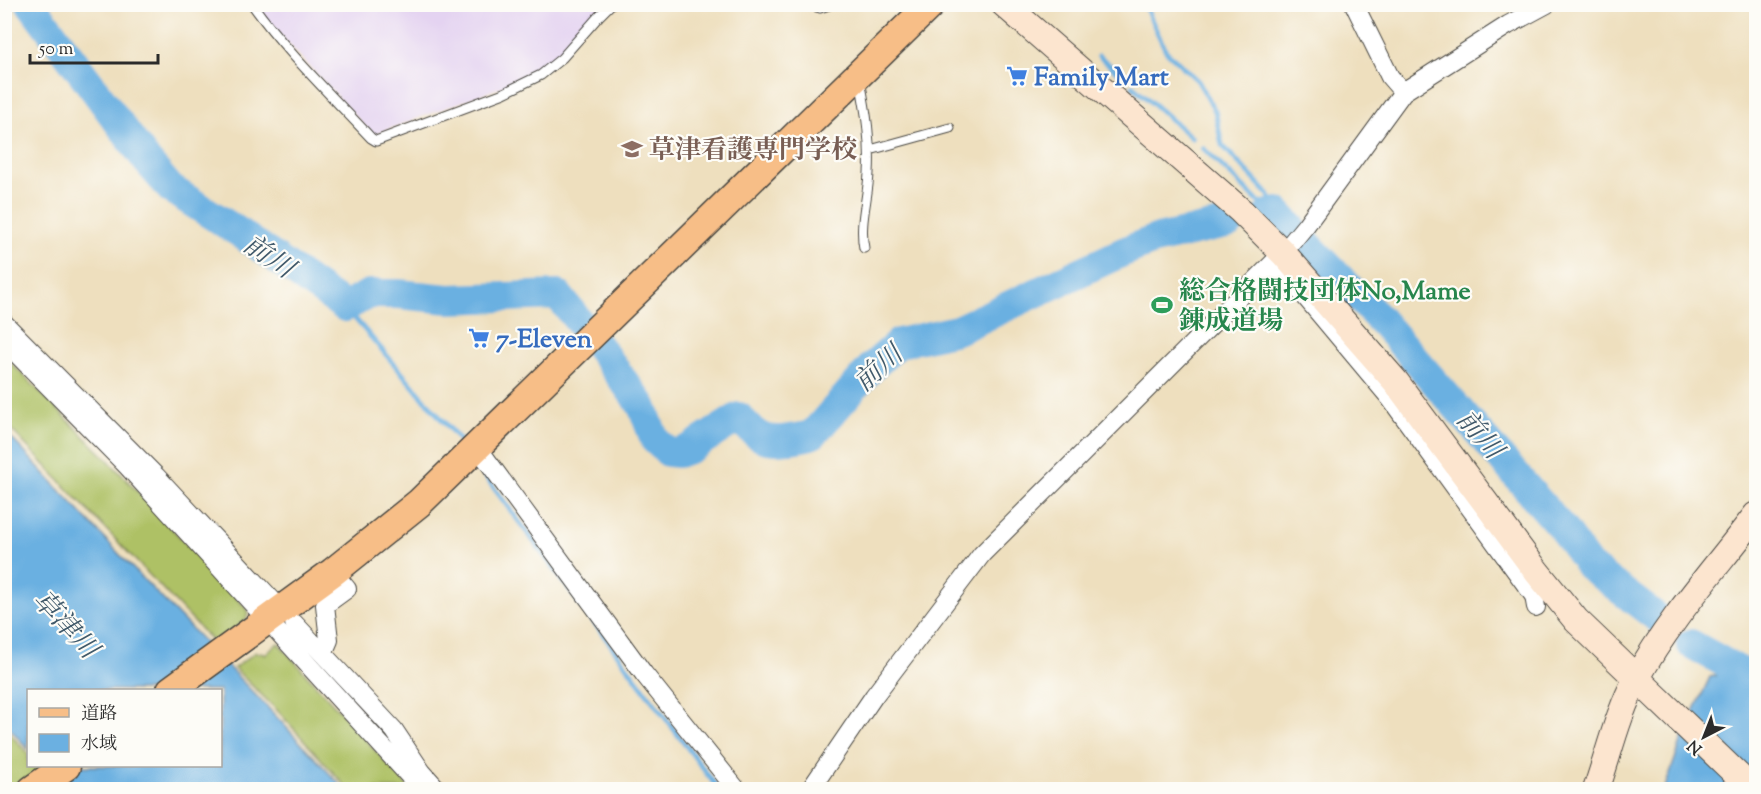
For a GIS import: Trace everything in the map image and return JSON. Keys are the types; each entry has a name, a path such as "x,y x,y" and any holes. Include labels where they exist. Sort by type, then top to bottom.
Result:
{"main road":[{"path":"172,689 271,620 419,503 931,4"},
{"path":"32,789 63,767"}],"street":[{"path":"1004,4 1241,211 1396,382 1537,572 1576,620 1657,700 1753,789"},
{"path":"1354,4 1390,76 1403,92"},
{"path":"810,789 874,696 982,554 1278,250 1306,225 1403,92 1508,25 1547,4"},
{"path":"1278,250 1303,294 1390,398 1534,596 1536,607"},
{"path":"4,322 10,341 82,411 128,467 271,620 422,789"},
{"path":"478,448 644,674 737,789"},
{"path":"1596,789 1636,679 1678,616 1756,515"},
{"path":"323,654 329,640 326,605 347,589 333,572"},
{"path":"271,620 323,654 394,730 422,772 438,789"}],"lane":[{"path":"252,4 302,63 376,141 504,93 541,75 561,58 611,4"},
{"path":"806,4 820,8 832,4"},
{"path":"859,75 870,150 867,200 861,227 864,248"},
{"path":"870,150 950,128"}],"shaded area":[{"path":"255,5 605,5 548,67 515,82 373,135 267,21"}],"green space":[{"path":"4,356 108,460 244,606 248,612 246,620 215,644 5,423"},
{"path":"278,643 410,789 348,789 276,709 234,668 256,652 265,655"},
{"path":"5,728 27,753 27,767 42,768 25,783 15,787 5,784"}],"water":[{"name":"草津川","path":"4,430 344,789 67,789 45,767 222,767 222,689 27,689 27,748 5,723"},
{"path":"1756,667 1756,789 1664,790 1685,731 1710,677"}],"waterway":[{"name":"前川","path":"31,4 147,161 171,189 237,231 345,307 369,294 398,294 449,299 558,295 584,328"},
{"path":"1144,4 1166,51 1198,81 1215,111 1222,145 1268,194 1277,212"},
{"path":"1099,56 1120,74"},
{"path":"1133,86 1192,138"},
{"path":"1203,148 1271,214"},
{"name":"前川","path":"1269,214 1277,212 1292,228"},
{"name":"前川","path":"598,346 642,406 655,440 668,452 678,453 689,449 739,417 750,429 766,439 802,437 813,434 872,367 899,343 957,330 1123,252 1154,240 1230,223"},
{"name":"前川","path":"1305,242 1384,324 1562,528 1589,566 1659,619"},
{"path":"345,307 463,444"},
{"path":"485,476 719,790"},
{"name":"前川","path":"1691,644 1756,680"}],"place":[{"name":"Family Mart","path":"1017,76"},
{"name":"草津看護専門学校","path":"632,149"},
{"name":"総合格闘技団体No,Mame 錬成道場","path":"1162,305"},
{"name":"7-Eleven","path":"479,338"}]}
